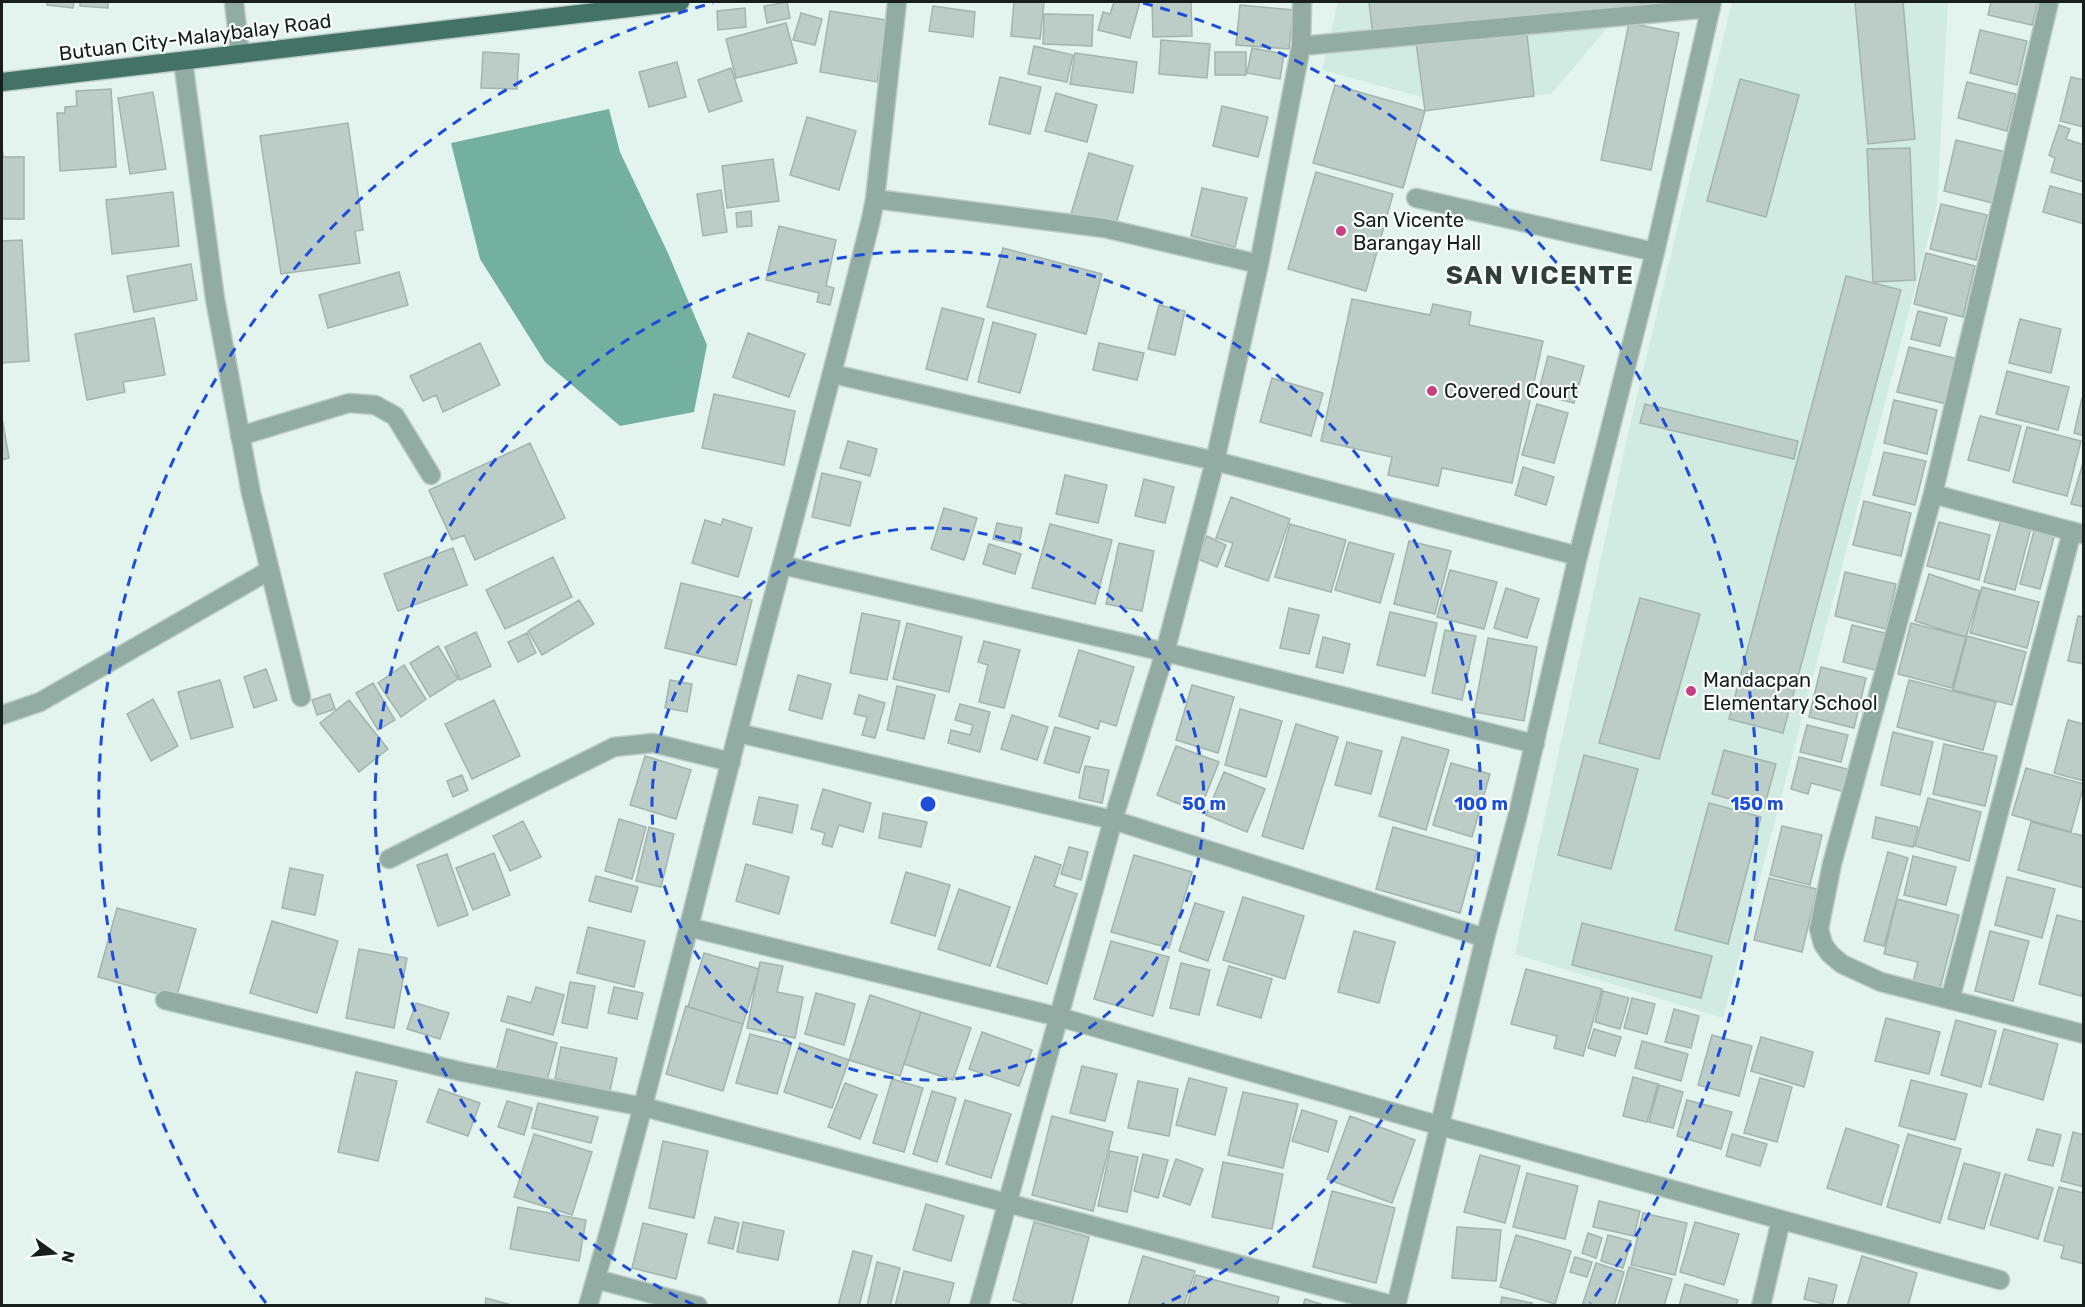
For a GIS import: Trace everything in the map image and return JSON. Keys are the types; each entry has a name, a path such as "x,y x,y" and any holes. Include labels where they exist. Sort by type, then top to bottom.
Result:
{"main road":[{"name":"Butuan City-Malaybalay Road","path":"2,82 680,2"}],"street":[{"path":"234,2 240,54"},
{"path":"588,1305 644,1107 738,733 833,374 875,200 897,2"},
{"path":"979,1305 1113,820 1165,652 1215,461 1259,264 1301,46 1302,2"},
{"path":"2049,2 1933,494 1832,864 1819,929 1823,944 1830,954 1842,964 1881,982 2084,1034"},
{"path":"165,1000 463,1072 644,1107 1396,1305 1485,938 1535,744 1578,556 1655,252 1712,5 1301,46"},
{"path":"183,61 215,299 250,493 302,697"},
{"path":"1416,198 1655,252"},
{"path":"875,200 1104,228 1259,264"},
{"path":"833,374 1215,461 1578,556"},
{"path":"240,436 349,403 375,405 395,416 431,475"},
{"path":"1933,494 2078,532 1950,1000"},
{"path":"782,565 1165,652 1535,744"},
{"path":"2,715 40,702 270,570"},
{"path":"738,733 1113,820 1485,938"},
{"path":"389,859 614,747 653,743 731,762"},
{"path":"688,927 1059,1017 1441,1126 2000,1280"},
{"path":"1761,1305 1780,1220"},
{"path":"596,1279 698,1305"}],"shaded area":[{"path":"1338,2 1705,2 1615,19 1551,94 1429,99 1322,70"},
{"name":"Mandacpan Elementary School","path":"1732,2 1948,2 1937,205 1723,1018 1515,954 1629,429"},
{"path":"609,109 620,152 667,251 707,345 694,412 620,426 545,362 480,259 451,143"}],"building":[{"path":"47,2 74,2 73,8 47,5"},
{"path":"80,2 108,2 108,8 80,6"},
{"path":"787,2 790,18 767,23 764,6"},
{"path":"1014,2 1044,2 1040,39 1011,36"},
{"path":"1114,2 1140,2 1130,38 1098,30 1103,12 1110,14"},
{"path":"1152,2 1191,2 1192,36 1153,37"},
{"path":"1369,2 1659,2 1373,36"},
{"path":"1855,2 1903,2 1915,139 1868,144"},
{"path":"1991,2 2038,2 2032,25 1988,15"},
{"path":"1240,5 1293,10 1289,49 1236,45"},
{"path":"933,6 975,12 973,37 929,31"},
{"path":"745,8 746,27 718,30 717,11"},
{"path":"830,11 893,21 887,59 881,58 877,82 820,72"},
{"path":"801,13 822,19 815,45 793,40"},
{"path":"1044,14 1093,15 1092,46 1043,44"},
{"path":"786,23 797,63 736,78 726,39"},
{"path":"1629,23 1679,33 1651,170 1601,160"},
{"path":"1526,26 1534,96 1425,111 1416,42"},
{"path":"1980,30 2027,41 2017,85 1970,73"},
{"path":"1161,40 1210,44 1207,78 1159,74"},
{"path":"1034,46 1073,55 1067,82 1028,74"},
{"path":"1252,48 1284,54 1280,79 1247,73"},
{"path":"483,52 519,54 517,89 481,88"},
{"path":"1215,52 1246,52 1246,75 1215,75"},
{"path":"1075,53 1137,62 1133,93 1070,84"},
{"path":"677,62 686,97 649,107 639,72"},
{"path":"731,68 742,101 709,112 698,80"},
{"path":"1000,77 1041,87 1030,134 989,124"},
{"path":"2071,77 2084,80 2084,127 2060,121"},
{"path":"1740,79 1799,95 1766,217 1707,201"},
{"path":"1967,82 2016,94 2007,131 1958,118"},
{"path":"1335,85 1425,111 1403,188 1313,163"},
{"path":"111,89 116,167 60,171 57,113 65,113 65,107 77,106 76,91"},
{"path":"153,92 166,169 130,174 118,98"},
{"path":"1056,93 1097,105 1087,142 1045,131"},
{"path":"1222,106 1268,117 1258,157 1213,146"},
{"path":"807,117 856,131 839,190 790,175"},
{"path":"348,123 363,230 355,231 360,263 281,274 260,136"},
{"path":"2059,125 2070,129 2066,139 2084,145 2084,182 2051,172 2055,158 2049,155"},
{"path":"1956,140 2006,152 1993,203 1944,191"},
{"path":"2,146 3,157 24,157 24,219 2,219"},
{"path":"1910,148 1915,280 1873,282 1867,149"},
{"path":"1089,153 1133,166 1115,227 1071,214"},
{"path":"773,159 779,201 727,208 722,166"},
{"name":"San Vicente Barangay Hall","path":"1316,172 1393,194 1366,291 1288,269"},
{"path":"2050,186 2084,195 2084,224 2043,212"},
{"path":"1202,188 1247,198 1235,247 1191,236"},
{"path":"721,190 727,232 703,236 697,194"},
{"path":"173,192 179,246 112,254 106,200"},
{"path":"1941,204 1987,215 1976,260 1930,249"},
{"path":"751,211 752,226 737,227 736,213"},
{"path":"779,226 836,240 826,286 834,288 830,305 817,302 819,293 766,280"},
{"path":"22,240 29,361 2,363 2,241"},
{"path":"1003,248 1102,274 1086,334 987,307"},
{"path":"1926,253 1975,266 1963,317 1914,304"},
{"path":"191,264 197,300 134,312 127,276"},
{"path":"399,272 408,305 328,328 319,295"},
{"path":"1846,276 1901,290 1783,733 1729,719"},
{"name":"Covered Court","path":"1352,299 1430,315 1433,304 1471,312 1469,325 1543,341 1512,483 1442,468 1438,486 1388,475 1392,457 1321,441"},
{"path":"1159,305 1185,311 1175,355 1148,349"},
{"path":"942,308 984,319 967,380 926,369"},
{"path":"1918,311 1947,318 1940,346 1911,339"},
{"path":"154,318 165,375 123,382 125,392 87,400 75,334"},
{"path":"2020,319 2061,329 2051,373 2009,363"},
{"path":"993,322 1036,334 1020,393 978,382"},
{"path":"748,333 805,354 789,397 733,377"},
{"path":"480,343 500,385 443,412 436,395 423,401 410,376"},
{"path":"1099,343 1144,353 1137,380 1093,370"},
{"path":"1909,347 1958,359 1947,404 1897,392"},
{"path":"1548,356 1584,366 1574,403 1538,394"},
{"path":"2007,371 2069,387 2058,430 1996,414"},
{"path":"1272,378 1323,393 1311,436 1260,422"},
{"path":"714,394 795,411 784,465 702,448"},
{"path":"2082,398 2084,398 2084,436 2074,433"},
{"path":"1894,400 1937,410 1927,454 1884,443"},
{"path":"1537,404 1568,413 1554,463 1522,455"},
{"path":"1645,404 1798,441 1794,459 1640,423"},
{"path":"1980,416 2021,426 2009,471 1968,460"},
{"path":"2,418 9,458 2,460"},
{"path":"2027,427 2081,441 2067,496 2013,482"},
{"path":"848,441 877,449 870,476 840,468"},
{"path":"530,443 565,518 475,560 464,535 452,540 429,490"},
{"path":"1884,452 1926,461 1915,505 1873,495"},
{"path":"2084,459 2084,507 2071,504"},
{"path":"1523,467 1554,477 1546,505 1515,495"},
{"path":"822,473 861,482 850,526 812,517"},
{"path":"1065,475 1107,485 1098,523 1056,514"},
{"path":"1144,479 1174,487 1165,523 1135,516"},
{"path":"1231,497 1290,519 1268,581 1225,566 1233,543 1216,538"},
{"path":"1864,501 1911,513 1901,556 1853,545"},
{"path":"944,508 977,518 964,560 931,549"},
{"path":"2002,516 2032,524 2015,590 1984,582"},
{"path":"723,519 752,528 738,577 692,563 705,520 721,525"},
{"path":"1939,522 1990,535 1979,580 1927,566"},
{"path":"997,523 1022,528 1019,545 993,539"},
{"path":"1050,524 1112,540 1095,604 1032,588"},
{"path":"1290,524 1346,540 1331,592 1275,577"},
{"path":"2034,531 2054,537 2040,589 2020,584"},
{"path":"1207,536 1226,545 1217,567 1198,559"},
{"path":"1409,541 1451,551 1435,614 1394,604"},
{"path":"1349,542 1394,554 1380,603 1335,590"},
{"path":"1119,543 1154,551 1142,611 1106,604"},
{"path":"989,544 1021,554 1015,574 983,564"},
{"path":"453,548 467,585 398,611 384,574"},
{"path":"553,557 572,597 505,629 486,590"},
{"path":"1450,570 1497,582 1484,629 1437,617"},
{"path":"1845,572 1896,584 1886,629 1835,616"},
{"path":"1929,574 1980,591 1966,637 1915,621"},
{"path":"681,583 752,600 736,665 665,648"},
{"path":"1982,587 2039,602 2027,648 1970,633"},
{"path":"1506,588 1539,599 1527,638 1494,628"},
{"path":"1640,598 1700,614 1659,759 1599,743"},
{"path":"579,600 594,624 542,655 528,631"},
{"path":"1289,608 1319,615 1309,654 1280,648"},
{"path":"1390,612 1437,623 1425,676 1377,665"},
{"path":"862,613 900,621 887,680 850,673"},
{"path":"2078,616 2084,617 2084,664 2068,661"},
{"path":"907,623 962,637 949,692 893,679"},
{"path":"1911,623 1966,637 1952,688 1898,674"},
{"path":"1852,625 1885,633 1875,670 1843,662"},
{"path":"1445,630 1476,636 1462,700 1432,693"},
{"path":"476,632 491,666 460,680 445,647"},
{"path":"527,633 536,653 518,662 508,642"},
{"path":"1967,636 2026,652 2012,705 1953,690"},
{"path":"1323,637 1350,644 1343,673 1316,667"},
{"path":"1488,638 1537,647 1524,721 1474,712"},
{"path":"984,641 1020,650 1004,708 979,702 988,665 978,662"},
{"path":"438,646 458,679 430,697 410,663"},
{"path":"1079,650 1134,667 1116,726 1100,721 1098,729 1059,716"},
{"path":"404,665 426,699 401,717 378,683"},
{"path":"1821,667 1866,678 1854,728 1809,717"},
{"path":"266,669 277,700 254,708 244,677"},
{"path":"798,675 831,684 822,719 789,710"},
{"path":"220,680 233,727 191,739 178,692"},
{"path":"670,680 692,684 687,712 665,708"},
{"path":"1909,680 1996,702 1983,750 1897,727"},
{"path":"373,683 395,720 378,730 356,693"},
{"path":"1192,685 1234,697 1218,753 1176,740"},
{"path":"897,686 935,695 924,739 887,730"},
{"path":"330,694 335,709 317,715 312,700"},
{"path":"859,695 885,703 875,738 862,735 867,717 854,714"},
{"path":"153,699 178,746 151,761 127,714"},
{"path":"349,700 388,749 359,772 320,723"},
{"path":"494,700 520,756 472,779 445,724"},
{"path":"960,704 990,712 980,752 948,743 951,730 970,735 973,725 955,720"},
{"path":"1240,709 1282,721 1266,777 1225,765"},
{"path":"1012,715 1048,727 1037,760 1001,749"},
{"path":"2068,720 2084,724 2084,781 2054,773"},
{"path":"1296,724 1338,737 1303,849 1262,836"},
{"path":"1807,725 1848,735 1841,762 1800,752"},
{"path":"1055,727 1090,737 1079,773 1044,763"},
{"path":"1893,732 1933,742 1920,795 1881,785"},
{"path":"1402,737 1449,750 1426,830 1379,816"},
{"path":"1347,742 1382,751 1371,794 1335,785"},
{"path":"1944,744 1997,756 1985,806 1933,794"},
{"path":"1176,746 1219,762 1199,812 1157,795"},
{"path":"1724,750 1776,764 1764,808 1712,794"},
{"path":"1584,755 1638,769 1611,869 1558,855"},
{"path":"645,756 691,770 676,819 630,805"},
{"path":"1799,757 1855,771 1849,793 1811,783 1808,794 1791,789"},
{"path":"1451,763 1490,774 1472,837 1433,825"},
{"path":"1085,766 1109,770 1102,803 1079,798"},
{"path":"2026,768 2084,784 2071,832 2012,815"},
{"path":"1224,772 1265,789 1247,832 1206,815"},
{"path":"462,775 468,790 453,797 447,781"},
{"path":"823,789 871,803 863,832 839,825 832,847 822,844 825,833 811,829"},
{"path":"759,797 798,805 792,833 753,824"},
{"path":"1928,798 1981,812 1969,861 1915,846"},
{"path":"1709,803 1761,817 1728,944 1675,930"},
{"path":"883,813 927,822 921,847 879,838"},
{"path":"1876,817 1918,827 1913,847 1872,838"},
{"path":"619,819 646,827 632,879 605,871"},
{"path":"523,821 541,857 510,871 493,836"},
{"path":"2031,822 2084,836 2084,888 2018,870"},
{"path":"1782,826 1822,835 1810,885 1770,875"},
{"path":"649,827 674,834 661,887 636,881"},
{"path":"1393,827 1477,851 1460,913 1376,889"},
{"path":"1069,847 1088,852 1081,880 1061,874"},
{"path":"1888,852 1908,858 1884,946 1864,941"},
{"path":"494,853 510,895 473,910 456,868"},
{"path":"447,854 468,915 438,926 417,865"},
{"path":"1134,855 1192,872 1169,948 1111,932"},
{"path":"1035,856 1061,865 1054,886 1077,894 1047,984 997,967"},
{"path":"1913,856 1956,867 1946,905 1904,895"},
{"path":"746,864 789,877 779,914 736,901"},
{"path":"290,868 323,875 315,915 282,908"},
{"path":"906,872 950,885 935,936 891,923"},
{"path":"596,876 638,887 631,912 589,901"},
{"path":"2007,877 2055,889 2042,938 1995,925"},
{"path":"1769,878 1817,889 1802,952 1754,940"},
{"path":"959,889 1010,907 990,966 938,949"},
{"path":"1243,897 1304,916 1285,979 1223,960"},
{"path":"1897,899 1959,915 1940,988 1913,982 1918,962 1884,954"},
{"path":"1195,903 1224,912 1208,961 1179,951"},
{"path":"117,908 196,929 176,999 98,977"},
{"path":"2057,915 2084,922 2084,987 2081,996 2039,984"},
{"path":"272,921 338,941 317,1013 250,993"},
{"path":"1582,923 1712,956 1701,998 1572,965"},
{"path":"588,927 645,941 634,987 577,973"},
{"path":"1354,931 1395,942 1379,1003 1338,992"},
{"path":"1990,931 2029,941 2013,1001 1975,991"},
{"path":"1111,941 1169,957 1153,1016 1094,999"},
{"path":"359,949 407,958 394,1028 346,1018"},
{"path":"704,953 759,969 743,1024 688,1007"},
{"path":"760,962 783,966 777,992 803,997 795,1038 747,1028"},
{"path":"1181,963 1210,970 1199,1015 1170,1008"},
{"path":"1229,966 1272,979 1261,1018 1217,1005"},
{"path":"1526,969 1602,989 1583,1056 1554,1048 1557,1036 1511,1024"},
{"path":"570,982 595,986 587,1028 562,1023"},
{"path":"536,987 564,995 553,1035 501,1021 508,996 531,1003"},
{"path":"614,987 643,993 637,1019 608,1013"},
{"path":"1603,991 1629,998 1620,1029 1595,1022"},
{"path":"816,993 855,1004 844,1045 805,1034"},
{"path":"870,995 921,1012 900,1076 849,1060"},
{"path":"1632,998 1655,1004 1647,1034 1624,1028"},
{"path":"416,1003 449,1013 440,1039 407,1029"},
{"path":"686,1006 743,1024 723,1091 666,1074"},
{"path":"1674,1009 1699,1016 1691,1048 1665,1042"},
{"path":"921,1012 971,1028 953,1080 904,1064"},
{"path":"1886,1018 1940,1032 1929,1074 1875,1061"},
{"path":"1956,1020 1996,1031 1981,1087 1941,1075"},
{"path":"507,1029 557,1043 546,1084 496,1071"},
{"path":"1594,1029 1621,1037 1615,1056 1588,1048"},
{"path":"2004,1029 2058,1044 2043,1100 1989,1084"},
{"path":"982,1032 1032,1050 1019,1086 969,1069"},
{"path":"750,1034 791,1045 777,1094 736,1083"},
{"path":"1712,1035 1752,1046 1739,1096 1698,1085"},
{"path":"1761,1037 1813,1052 1804,1087 1751,1071"},
{"path":"1642,1041 1688,1054 1681,1081 1635,1068"},
{"path":"800,1043 849,1060 832,1108 784,1092"},
{"path":"561,1047 617,1058 610,1091 555,1079"},
{"path":"1082,1066 1117,1074 1105,1121 1070,1113"},
{"path":"356,1072 397,1081 378,1161 338,1152"},
{"path":"1633,1077 1658,1084 1647,1122 1623,1116"},
{"path":"1189,1078 1227,1088 1215,1135 1176,1125"},
{"path":"1760,1078 1792,1087 1777,1142 1744,1133"},
{"path":"892,1079 923,1088 904,1152 873,1143"},
{"path":"1911,1080 1967,1094 1955,1140 1899,1126"},
{"path":"1138,1081 1178,1089 1169,1136 1128,1128"},
{"path":"845,1083 877,1095 860,1139 828,1127"},
{"path":"1659,1085 1683,1092 1673,1128 1649,1122"},
{"path":"439,1089 480,1103 468,1136 427,1122"},
{"path":"932,1091 956,1098 937,1162 913,1154"},
{"path":"1243,1092 1298,1104 1283,1168 1228,1155"},
{"path":"965,1100 1011,1114 991,1178 946,1164"},
{"path":"1687,1100 1732,1112 1721,1149 1677,1136"},
{"path":"507,1101 532,1108 524,1135 498,1127"},
{"path":"538,1103 598,1117 591,1143 532,1128"},
{"path":"1302,1110 1337,1121 1328,1152 1292,1141"},
{"path":"1052,1116 1113,1132 1093,1211 1032,1195"},
{"path":"1350,1116 1415,1140 1392,1203 1327,1179"},
{"path":"1846,1128 1899,1145 1881,1205 1827,1188"},
{"path":"2037,1129 2061,1135 2053,1166 2028,1160"},
{"path":"2073,1132 2084,1135 2084,1187 2061,1181"},
{"path":"534,1134 592,1152 572,1215 514,1197"},
{"path":"1732,1134 1767,1144 1760,1166 1726,1156"},
{"path":"1908,1134 1961,1149 1940,1223 1887,1207"},
{"path":"663,1141 708,1151 694,1218 649,1208"},
{"path":"1110,1151 1138,1157 1127,1212 1098,1206"},
{"path":"1143,1154 1168,1160 1158,1198 1134,1191"},
{"path":"1480,1155 1520,1166 1505,1223 1464,1212"},
{"path":"1176,1159 1203,1169 1190,1205 1163,1196"},
{"path":"1223,1162 1283,1174 1272,1229 1212,1217"},
{"path":"1964,1163 2000,1173 1984,1229 1948,1219"},
{"path":"1527,1173 1578,1186 1565,1239 1513,1227"},
{"path":"2005,1174 2053,1188 2038,1239 1990,1225"},
{"path":"2059,1187 2084,1193 2084,1264 2061,1258 2064,1246 2044,1241"},
{"path":"1332,1191 1395,1208 1376,1283 1313,1267"},
{"path":"1599,1201 1640,1211 1634,1236 1593,1227"},
{"path":"926,1204 964,1216 951,1261 913,1250"},
{"path":"518,1207 586,1220 579,1261 510,1249"},
{"path":"1643,1213 1687,1223 1675,1275 1631,1265"},
{"path":"715,1217 739,1223 733,1249 708,1243"},
{"path":"743,1222 784,1231 778,1260 737,1252"},
{"path":"1034,1222 1089,1237 1071,1306 1032,1306 1013,1300"},
{"path":"1695,1222 1739,1234 1724,1285 1680,1272"},
{"path":"643,1223 687,1234 676,1279 632,1268"},
{"path":"1457,1227 1501,1230 1496,1281 1452,1278"},
{"path":"1588,1233 1602,1238 1596,1258 1582,1253"},
{"path":"1516,1235 1571,1251 1555,1304 1500,1287"},
{"path":"1608,1235 1631,1241 1623,1268 1601,1261"},
{"path":"853,1251 872,1256 859,1306 838,1306"},
{"path":"1143,1256 1195,1271 1184,1306 1128,1306"},
{"path":"1862,1256 1917,1273 1908,1306 1847,1306"},
{"path":"1575,1257 1592,1262 1587,1277 1570,1272"},
{"path":"877,1262 900,1268 890,1306 867,1306"},
{"path":"1596,1263 1624,1272 1614,1306 1582,1306"},
{"path":"1629,1267 1672,1279 1664,1306 1618,1306"},
{"path":"904,1271 954,1283 948,1306 895,1306"},
{"path":"1196,1275 1279,1297 1277,1306 1187,1306"},
{"path":"1809,1278 1837,1285 1832,1306 1804,1299"},
{"path":"1685,1284 1738,1300 1736,1306 1679,1306"},
{"path":"1502,1297 1532,1303 1531,1306 1500,1306"},
{"path":"486,1298 515,1306 485,1306"},
{"path":"1305,1299 1327,1306 1303,1306"}],"place":[{"name":"San Vicente Barangay Hall","path":"1341,231"},
{"name":"Covered Court","path":"1432,391"},
{"name":"Mandacpan Elementary School","path":"1691,691"}],"district":[{"name":"SAN VICENTE","path":"1540,275"}]}
